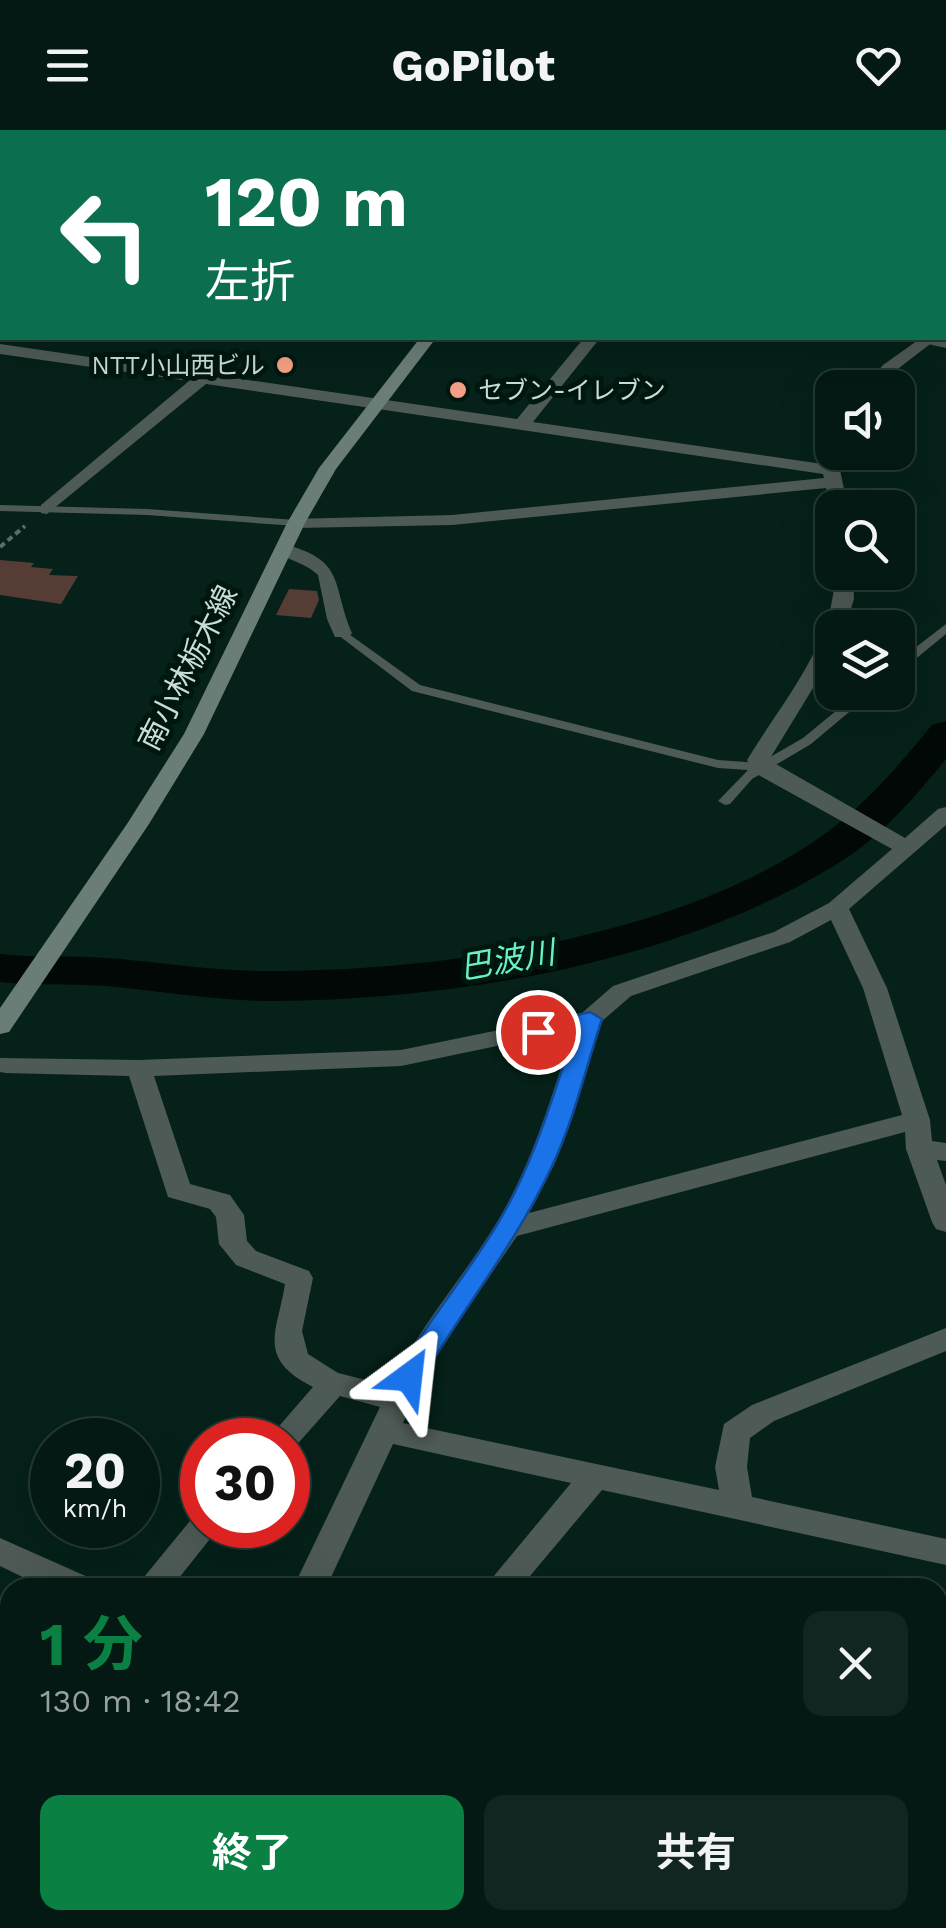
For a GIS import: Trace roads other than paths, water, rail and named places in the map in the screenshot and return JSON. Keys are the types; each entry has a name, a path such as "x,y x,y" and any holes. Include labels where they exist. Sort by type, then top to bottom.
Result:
{"main road":[{"name":"南小林栃木線","path":"0,1026 194,734 296,524 328,468 426,340"}],"street":[{"path":"521,426 590,340"},
{"path":"886,370 922,340"},
{"path":"0,349 815,465"},
{"path":"47,508 202,380"},
{"path":"296,524 452,520 819,470"},
{"path":"284,550 308,558 330,578 342,633"},
{"path":"815,669 758,760 766,771 902,846"},
{"path":"6,1065 139,1068 401,1058 590,1019 622,991 782,938 837,908 902,846 946,814"},
{"path":"837,908 875,988 917,1120 932,1150 946,1222"},
{"path":"314,1578 420,1355 507,1229 542,1163 590,1019"},
{"path":"139,1068 178,1190 220,1202 230,1215 233,1244 246,1258 299,1278 300,1292 287,1330 292,1357 303,1368 334,1383 398,1399"},
{"path":"507,1229 917,1120"},
{"path":"738,1510 731,1466 735,1432 762,1413 946,1339"},
{"path":"302,1418 334,1383"},
{"path":"382,1430 946,1552"},
{"path":"509,1578 595,1478"},
{"path":"160,1578 186,1548"},
{"path":"0,1552 56,1578"}],"lane":[{"path":"0,508 296,524"},
{"path":"915,654 946,628"},
{"path":"342,633 416,688 718,764 766,771"},
{"path":"725,801 845,710"}],"waterway":[{"name":"巴波川","path":"0,968 273,986 339,984 483,968 630,936 700,913 764,886 822,855 874,814 946,733"}],"place":[{"name":"NTT小山西ビル","path":"285,365"},
{"name":"セブン-イレブン","path":"458,390"}]}
